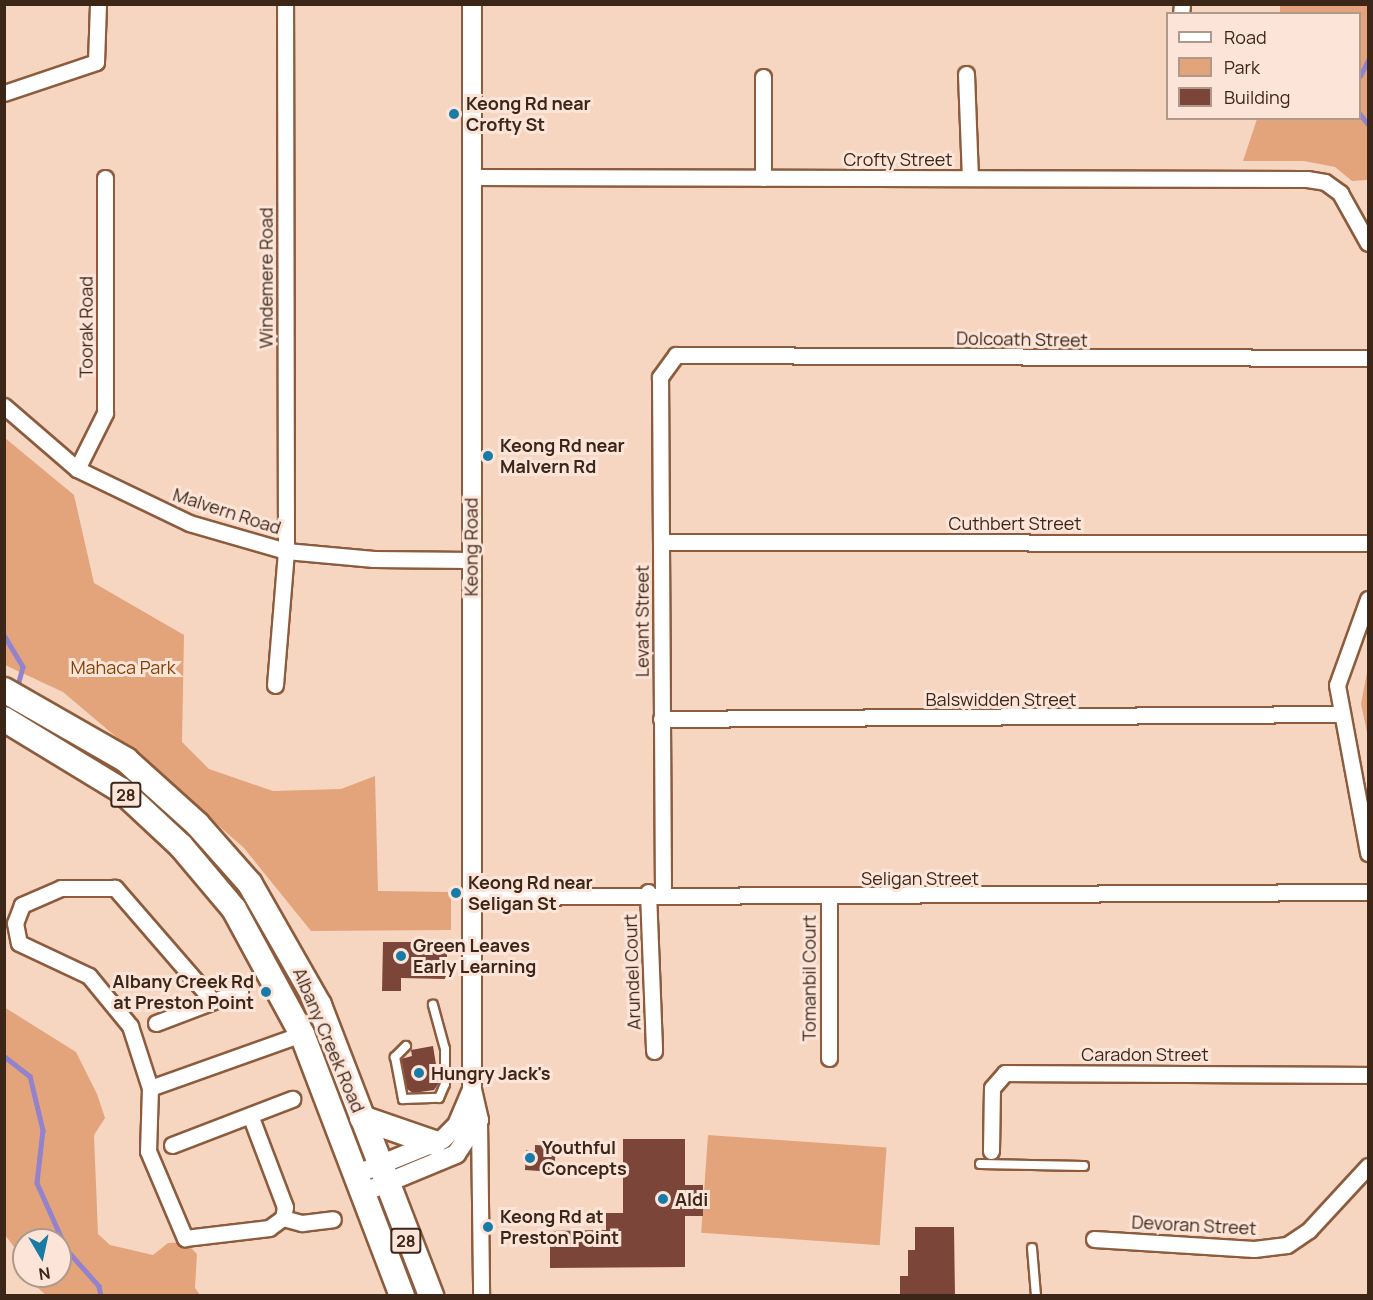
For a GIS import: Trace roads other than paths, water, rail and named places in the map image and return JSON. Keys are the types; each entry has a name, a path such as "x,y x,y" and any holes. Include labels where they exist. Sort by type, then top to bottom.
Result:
{"main road":[{"name":"Albany Creek Road","path":"4,690 42,708 126,760 226,856 299,966 362,1118 431,1296"},
{"name":"Albany Creek Road","path":"4,719 31,731 121,790 207,874 250,936 302,1034 402,1296"},
{"path":"207,874 226,856"},
{"path":"362,1118 442,1138"}],"street":[{"path":"4,93 96,62 98,4"},
{"name":"Windemere Road","path":"275,685 286,551 285,4"},
{"name":"Keong Road","path":"472,4 472,1090 479,1120 477,1183 481,1296"},
{"path":"966,74 970,178"},
{"path":"763,77 763,178"},
{"name":"Crofty Street","path":"472,177 970,178 1324,182 1340,193 1368,243"},
{"name":"Toorak Road","path":"76,469 105,413 105,178"},
{"name":"Dolcoath Street","path":"676,355 1368,358"},
{"name":"Levant Street","path":"656,892 661,719 660,376 676,355"},
{"name":"Malvern Road","path":"4,406 76,469 189,523 286,551 374,560 471,560"},
{"name":"Cuthbert Street","path":"661,542 1368,543"},
{"path":"1368,599 1339,672 1341,714 1368,853"},
{"name":"Balswidden Street","path":"661,719 1341,714"},
{"path":"4,945 15,933 22,905 35,896 61,888 115,888 213,1001"},
{"name":"Seligan Street","path":"472,897 656,892 828,898 1368,892"},
{"name":"Arundel Court","path":"654,1051 656,892"},
{"name":"Tomanbil Court","path":"828,898 829,1058"},
{"path":"15,933 19,943 89,976 130,1026 150,1088 146,1142 180,1234 195,1238 269,1228 283,1218 285,1207 250,1115"},
{"path":"156,1023 240,991"},
{"path":"150,1088 302,1034"},
{"name":"Caradon Street","path":"991,1157 992,1088 1005,1073 1368,1075"},
{"name":"Keong Road","path":"472,1090 442,1138 463,1148 477,1183"},
{"path":"172,1145 292,1099"},
{"path":"358,1184 463,1148 479,1120"},
{"path":"383,1174 442,1138"},
{"name":"Devoran Street","path":"1094,1239 1254,1249 1287,1245 1309,1230 1368,1166"},
{"path":"283,1218 302,1223 333,1219"}],"lane":[{"path":"406,1046 394,1057 403,1099 439,1098 445,1084 445,1049 433,1005"},
{"path":"980,1164 991,1157 1084,1166"},
{"path":"1032,1248 1036,1296"}],"waterway":[{"path":"1361,74 1368,60"},
{"path":"1361,115 1368,124"},
{"path":"4,635 23,667 17,689"},
{"path":"4,1056 30,1076 43,1130 37,1183 67,1250 99,1286 101,1296"}],"place":[{"name":"Keong Rd near Crofty St","path":"454,114"},
{"name":"Keong Rd near Malvern Rd","path":"488,456"},
{"name":"Keong Rd near Seligan St","path":"456,893"},
{"name":"Green Leaves Early Learning","path":"401,956"},
{"name":"Albany Creek Rd at Preston Point","path":"266,992"},
{"name":"Hungry Jack's","path":"419,1073"},
{"name":"Youthful Concepts","path":"530,1158"},
{"name":"Aldi","path":"663,1199"},
{"name":"Keong Rd at Preston Point","path":"488,1227"}],"park label":[{"name":"Mahaca Park","path":"123,667"}]}
